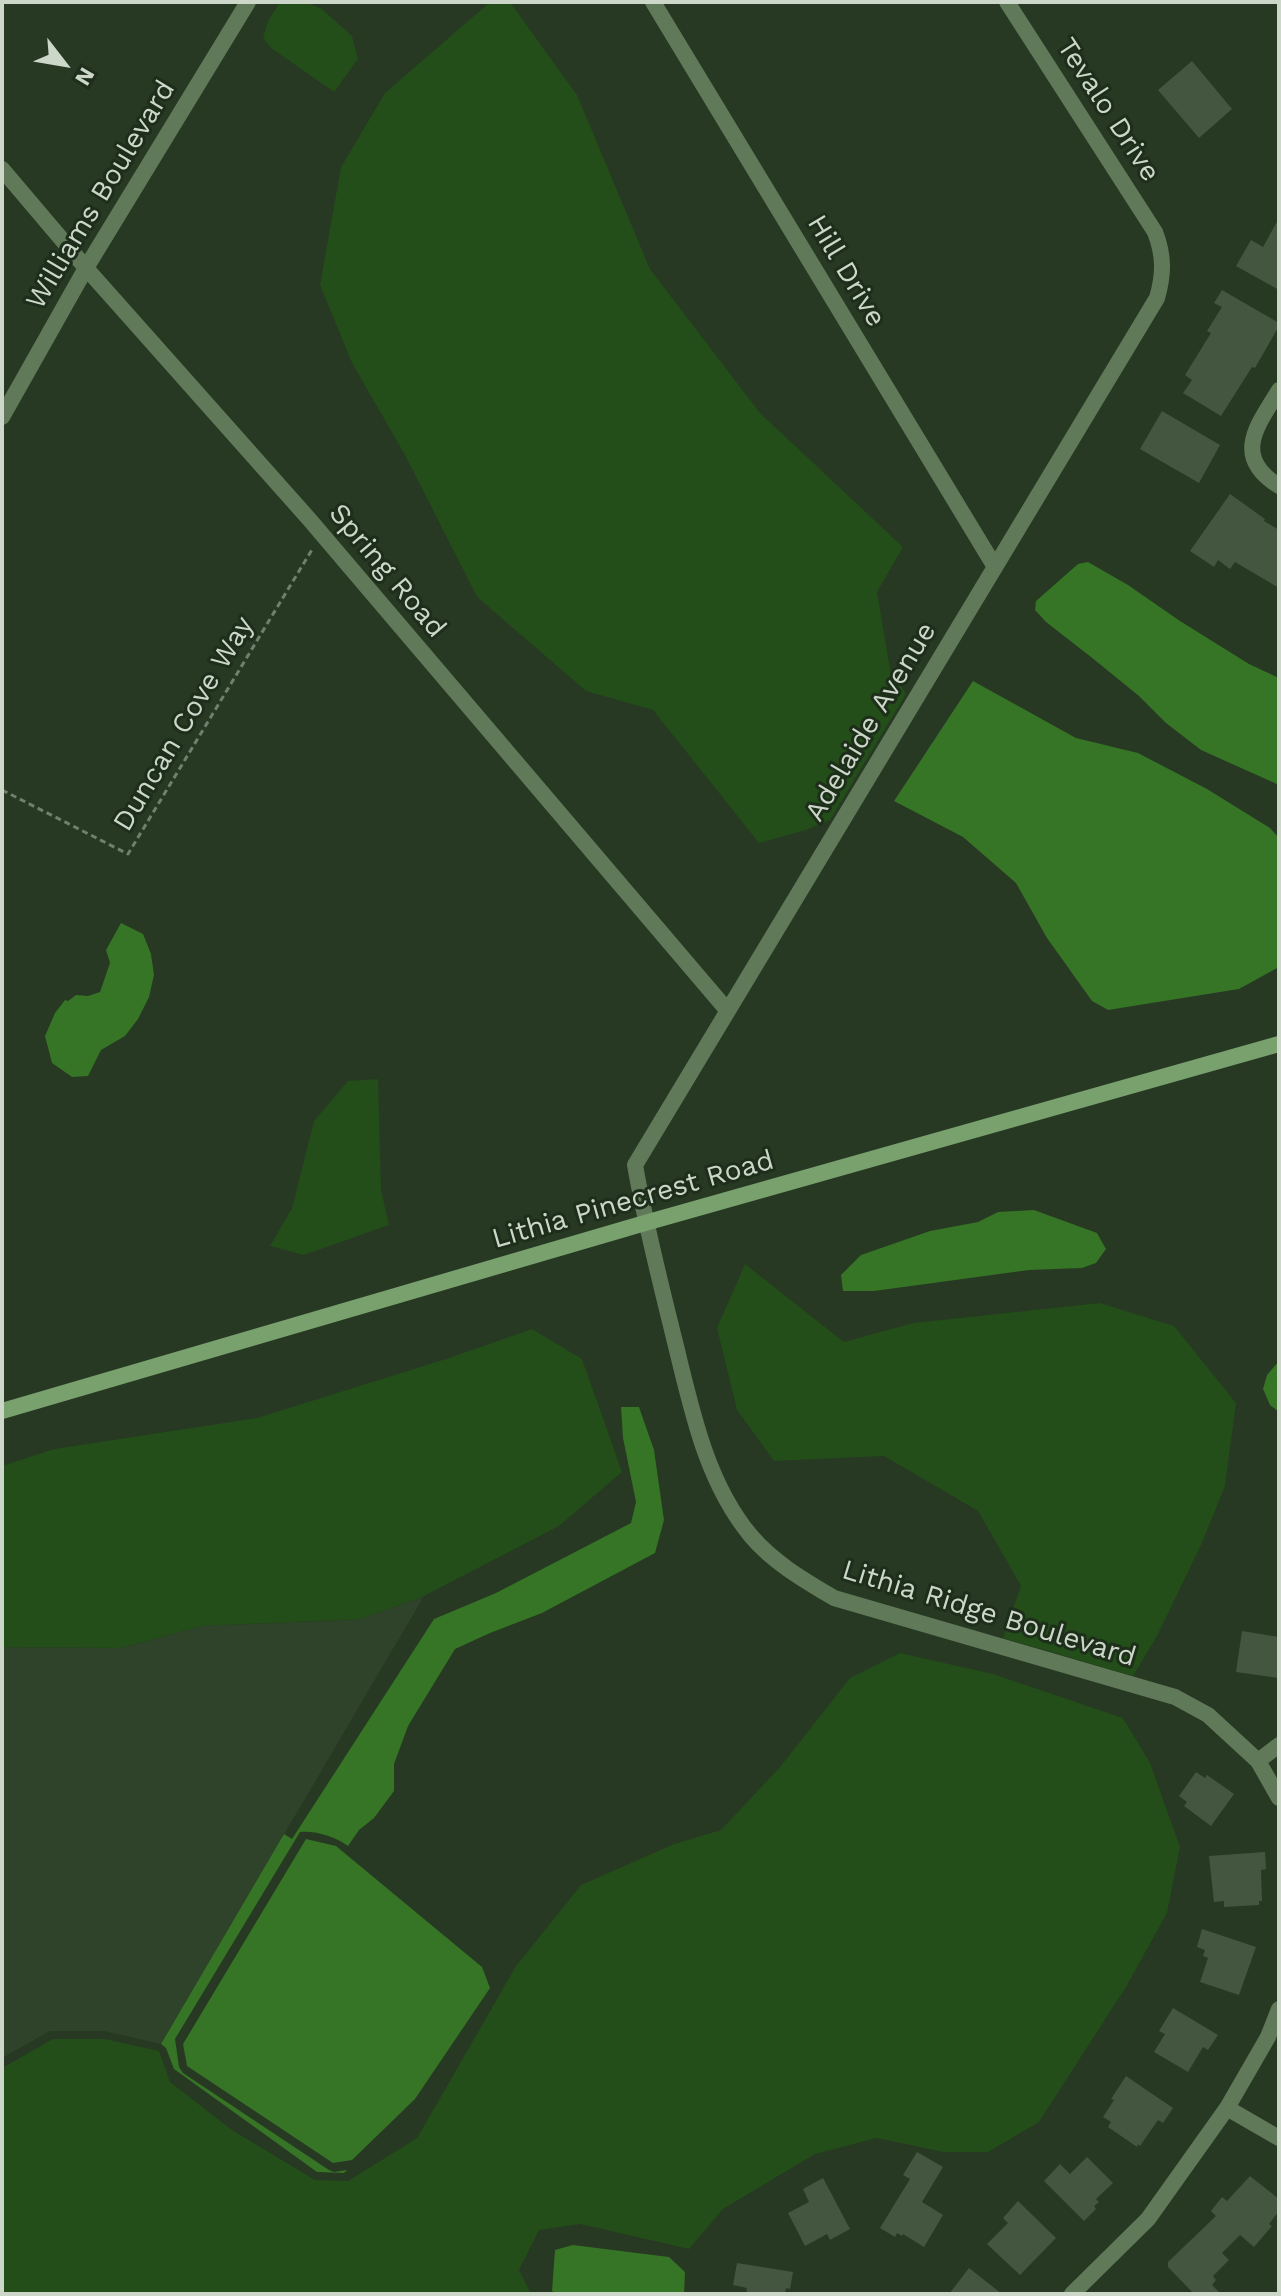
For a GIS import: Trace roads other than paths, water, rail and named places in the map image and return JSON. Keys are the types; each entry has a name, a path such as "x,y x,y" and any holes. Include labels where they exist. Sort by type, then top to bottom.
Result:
{"main road":[{"name":"Lithia Pinecrest Road","path":"2,1411 645,1223 1279,1044"}],"street":[{"name":"Williams Boulevard","path":"2,417 86,268 248,2"},
{"name":"Hill Drive","path":"653,2 995,567"},
{"name":"Tevalo Drive","path":"1007,2 1155,232 1161,249"},
{"name":"Spring Road","path":"2,169 322,535 727,1010"},
{"name":"Adelaide Avenue","path":"645,1223 635,1165 1157,298 1163,265 1161,249"},
{"path":"1279,390 1256,429 1251,448 1265,475 1279,486"},
{"name":"Lithia Ridge Boulevard","path":"645,1223 698,1433 724,1496 752,1536 785,1568 834,1598 1175,1697 1208,1715 1258,1761 1279,1798"},
{"path":"1258,1761 1279,1745"},
{"path":"1072,2294 1148,2219 1227,2108 1268,2037 1279,2009"},
{"path":"1227,2108 1279,2138"}]}
